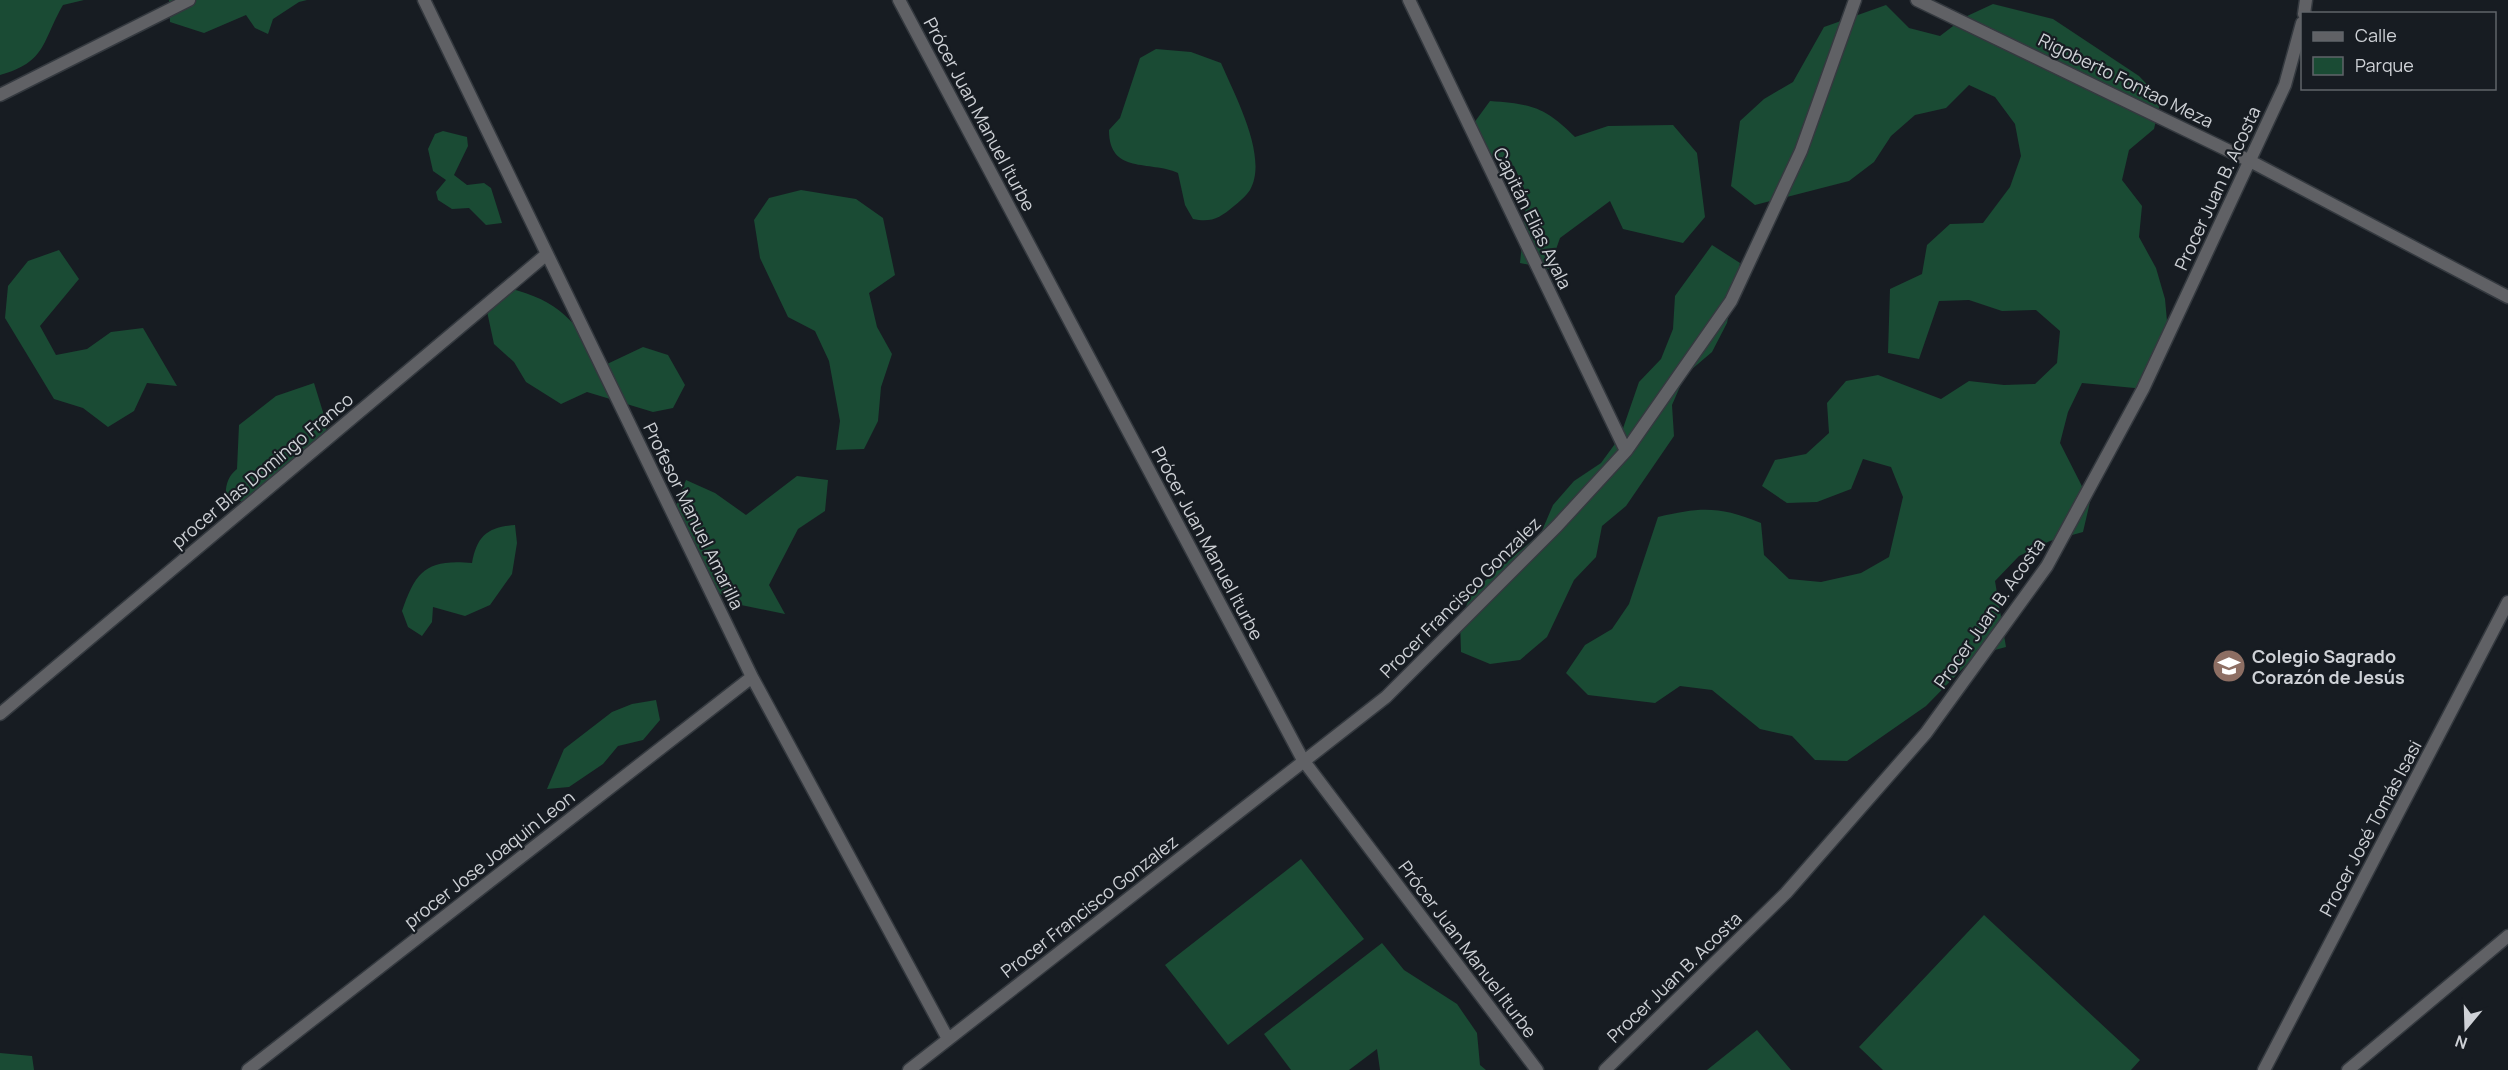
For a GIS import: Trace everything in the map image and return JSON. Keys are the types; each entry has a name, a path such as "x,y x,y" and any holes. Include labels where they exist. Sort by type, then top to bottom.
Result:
{"street":[{"path":"0,94 189,0"},
{"name":"Profesor Manuel Amarilla","path":"424,0 752,676 948,1039"},
{"name":"Prócer Juan Manuel Iturbe","path":"899,0 1303,760 1536,1070"},
{"name":"Capitán Elias Ayala","path":"1409,0 1626,451"},
{"name":"Procer Francisco Gonzalez","path":"909,1070 1386,697 1557,526 1626,451 1731,300 1802,152 1855,0"},
{"name":"Rigoberto Fontao Meza","path":"1917,0 2250,160 2508,297"},
{"name":"Procer Juan B. Acosta","path":"1605,1070 1778,901 1810,866 1926,733 2047,566 2144,389 2284,85 2301,26"},
{"name":"procer Blas Domingo Franco","path":"0,714 547,254"},
{"name":"Procer José Tomás Isasi","path":"2264,1070 2508,602"},
{"name":"procer Jose Joaquin Leon","path":"248,1070 752,676"},
{"path":"2348,1070 2508,936"}],"green space":[{"path":"0,0 84,0 63,5 35,57 27,64 0,75"},
{"path":"169,0 307,0 299,2 273,19 268,34 255,28 246,15 204,33 170,22"},
{"path":"1993,4 2053,19 2139,76 2161,99 2154,129 2129,150 2122,180 2142,206 2139,237 2156,268 2165,299 2168,332 2145,389 2082,383 2068,412 2060,443 2090,502 2083,532 2050,541 2019,556 1995,581 2006,647 1976,655 1926,706 1847,761 1815,760 1792,736 1760,729 1712,690 1680,686 1655,703 1588,695 1566,673 1585,645 1612,629 1629,604 1658,517 1686,511 1710,510 1733,513 1761,523 1764,555 1789,579 1821,582 1861,573 1889,557 1903,497 1891,467 1863,459 1851,489 1817,502 1787,503 1762,486 1775,460 1806,454 1829,433 1827,403 1846,381 1878,375 1941,399 1969,381 2004,385 2035,384 2057,363 2060,331 2036,310 2002,311 1969,300 1939,301 1919,359 1888,353 1890,289 1922,274 1927,245 1950,224 1983,223 2010,187 2021,156 2015,124 1995,97 1969,85 1946,108 1915,115 1891,136 1874,162 1849,181 1755,205 1731,186 1740,121 1764,99 1793,82 1824,27 1886,5 1909,28 1940,36 1965,17"},
{"path":"1156,49 1191,52 1221,63 1248,126 1253,143 1255,176 1250,190 1242,199 1215,219 1193,219 1185,205 1178,173 1123,160 1116,154 1111,144 1109,130 1120,118 1140,58"},
{"path":"1490,101 1537,109 1555,119 1575,137 1608,126 1673,125 1697,153 1705,217 1683,243 1623,229 1610,201 1560,238 1549,269 1520,263 1527,195 1514,166 1486,155 1471,127"},
{"path":"443,131 467,137 468,146 454,175 467,185 484,183 491,188 502,223 486,225 469,208 452,209 438,200 436,192 446,180 433,171 428,149 435,134"},
{"path":"801,190 856,199 883,218 895,275 869,293 877,327 892,354 881,387 878,421 864,449 836,450 840,421 829,361 815,331 788,317 760,258 754,220 769,198"},
{"path":"1712,245 1740,263 1727,323 1712,352 1685,375 1672,405 1674,436 1626,506 1602,526 1596,557 1574,580 1547,637 1520,660 1490,664 1461,652 1460,621 1472,592 1541,533 1553,505 1574,481 1601,463 1620,437 1639,382 1661,359 1673,329 1675,296"},
{"path":"59,250 79,279 40,326 56,355 87,349 111,332 143,328 177,386 147,383 134,411 108,427 83,408 54,399 5,318 8,286 28,261"},
{"path":"504,287 539,298 564,314 584,336 605,365 643,347 668,355 685,385 673,408 653,412 587,392 561,404 526,382 514,362 494,344 485,302"},
{"path":"314,383 327,425 323,447 244,502 226,497 228,481 237,469 239,425 276,396"},
{"path":"797,476 828,480 825,511 798,529 769,585 785,614 741,605 715,591 675,508 686,480 715,493 746,515"},
{"path":"515,525 517,543 512,574 490,605 465,616 433,607 432,622 422,636 408,627 402,611 412,586 425,570 444,563 472,563 477,546 485,535 497,528"},
{"path":"656,700 660,720 643,740 618,746 603,764 569,787 547,789 564,749 612,712 632,704"},
{"path":"1301,859 1364,939 1228,1045 1165,965"},
{"path":"1984,915 2140,1060 2131,1070 1883,1070 1859,1047"},
{"path":"1382,943 1404,970 1457,1004 1477,1033 1480,1065 1486,1070 1380,1070 1377,1049 1349,1070 1291,1070 1264,1034"},
{"path":"1757,1030 1791,1070 1707,1070"},
{"path":"0,1053 32,1056 34,1070 0,1070"}],"place":[{"name":"Colegio Sagrado Corazón de Jesús","path":"2229,666"}]}
